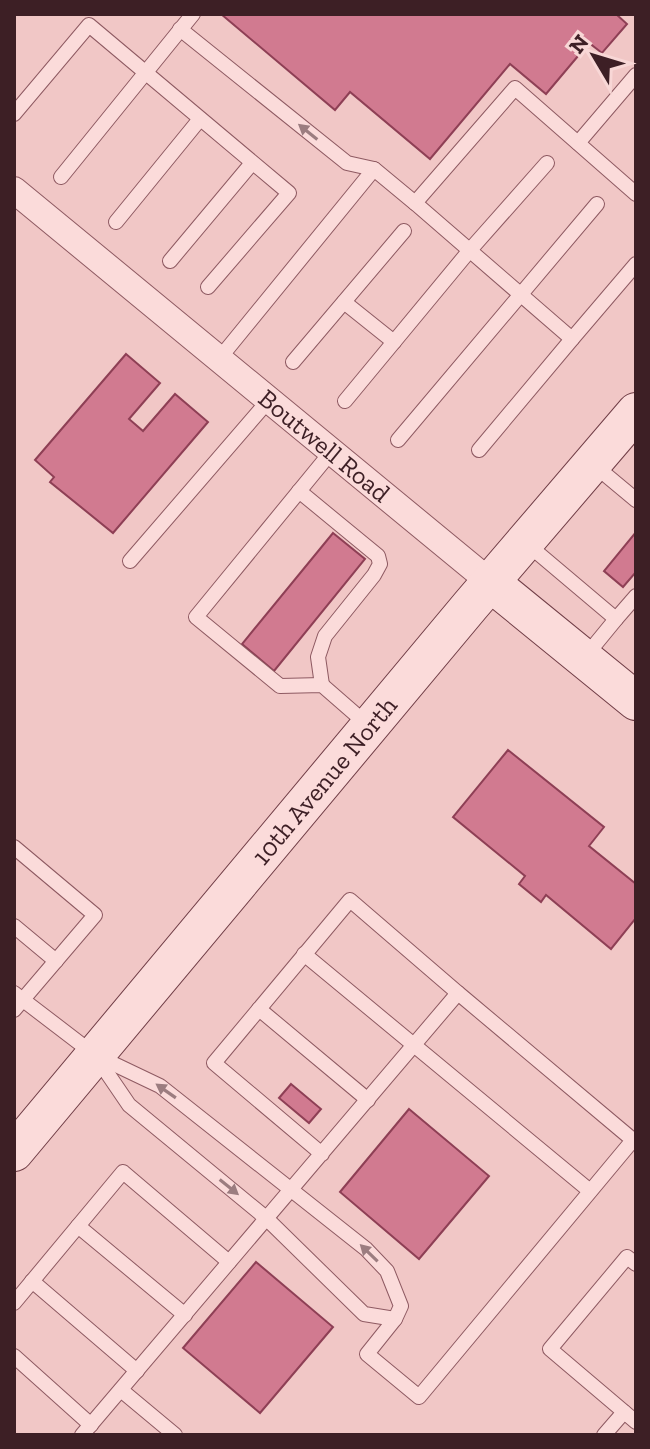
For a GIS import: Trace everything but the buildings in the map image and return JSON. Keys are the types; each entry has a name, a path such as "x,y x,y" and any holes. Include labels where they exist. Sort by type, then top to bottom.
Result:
{"street":[{"name":"Boutwell Road","path":"14,190 636,701"},
{"name":"10th Avenue North","path":"14,1152 636,412"}],"lane":[{"path":"61,177 193,14"},
{"path":"14,114 89,25 289,193 208,287"},
{"path":"180,29 347,163 374,169 521,292 572,339"},
{"path":"578,143 636,75"},
{"path":"415,203 515,88 636,194"},
{"path":"116,222 200,119"},
{"path":"170,261 252,163"},
{"path":"345,401 470,250 547,163"},
{"path":"219,359 374,169"},
{"path":"398,440 597,204"},
{"path":"293,362 404,231"},
{"path":"479,450 636,264"},
{"path":"344,302 394,342"},
{"path":"130,561 269,400"},
{"path":"322,685 280,686 196,617 332,451"},
{"path":"592,463 636,500"},
{"path":"299,491 378,556 380,564 374,575 325,636 318,657 322,685 370,727"},
{"path":"525,542 616,619"},
{"path":"584,658 636,596"},
{"path":"14,847 95,915 17,1001 95,1055 160,1086 366,1249 387,1271 401,1306 395,1319 367,1354 419,1397 633,1140 350,900 214,1063 322,1154"},
{"path":"14,926 56,961"},
{"path":"304,954 590,1191"},
{"path":"14,1356 87,1430 458,993"},
{"path":"259,1009 368,1100"},
{"path":"95,1055 129,1105 266,1218 364,1314 395,1319"},
{"path":"14,1303 123,1172 229,1262"},
{"path":"78,1226 185,1315"},
{"path":"604,1435 630,1417 550,1349 627,1257 636,1264"},
{"path":"32,1281 137,1371"},
{"path":"121,1390 175,1435"}]}
